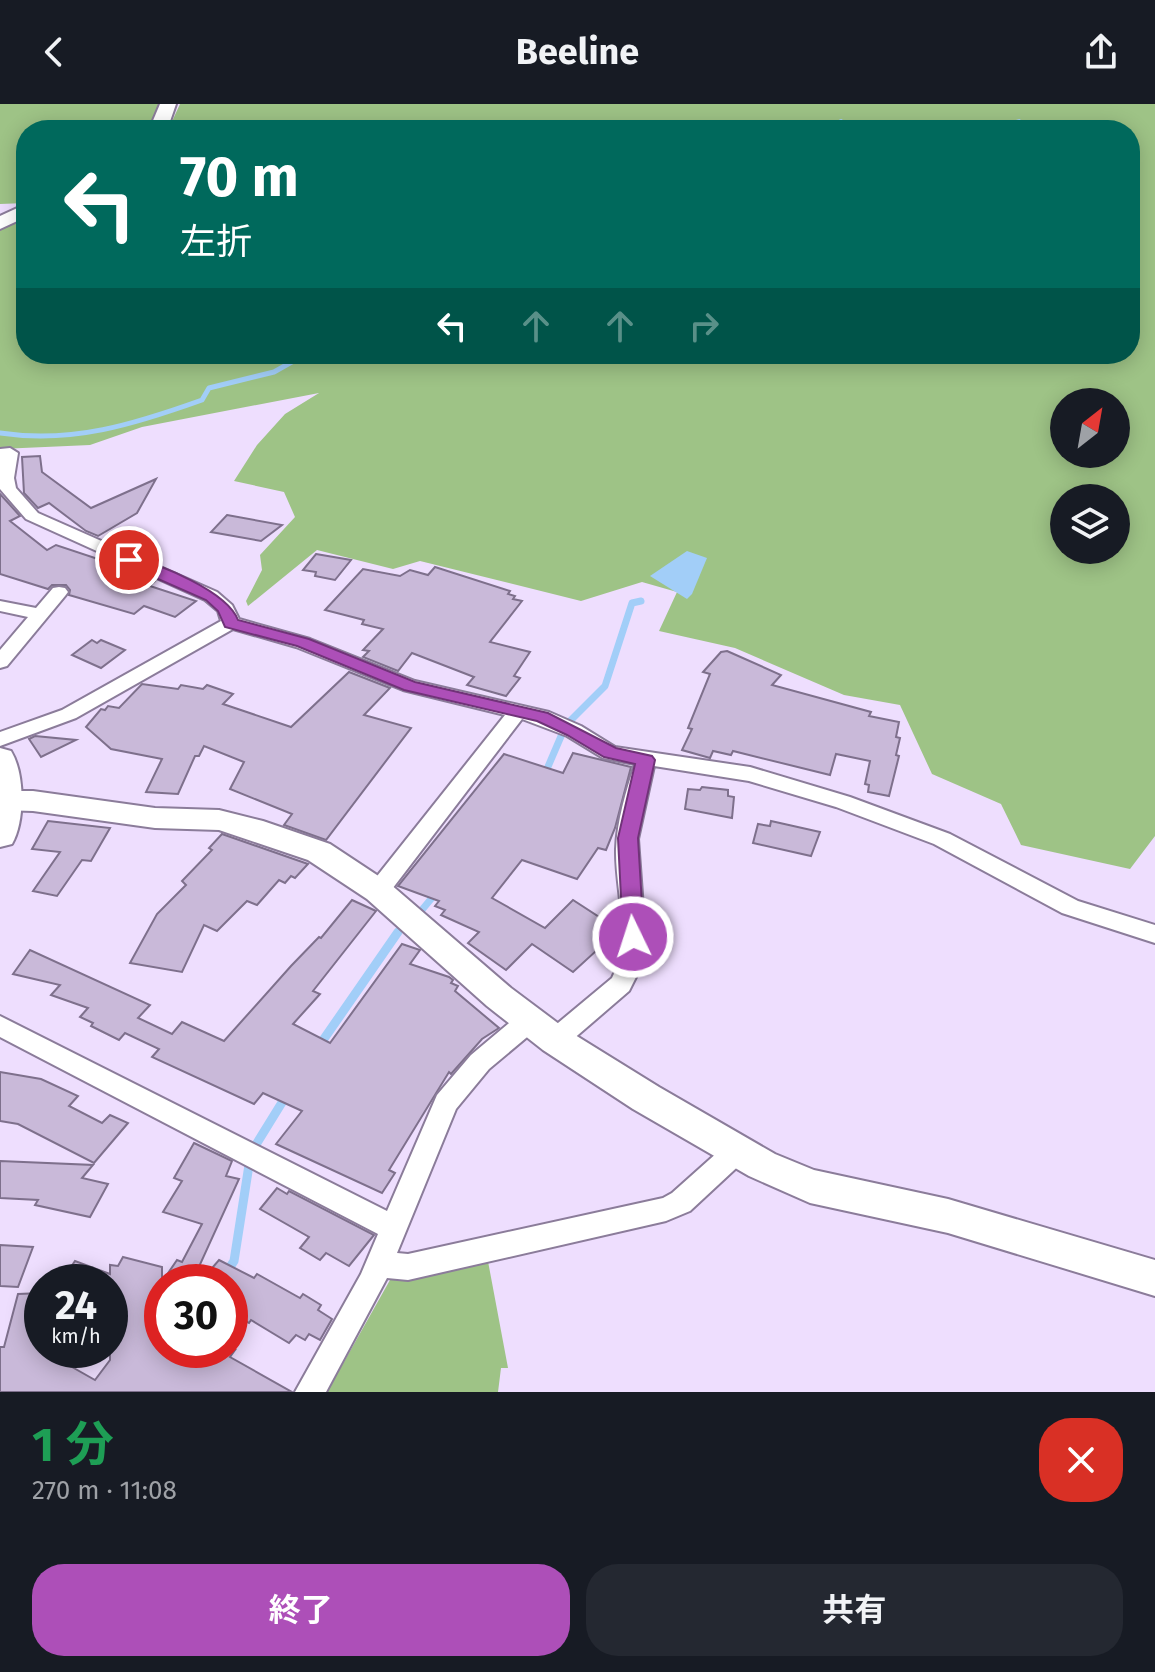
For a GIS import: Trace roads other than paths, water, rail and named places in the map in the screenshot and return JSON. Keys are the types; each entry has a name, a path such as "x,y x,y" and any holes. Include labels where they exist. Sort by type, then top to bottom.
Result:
{"main road":[{"path":"0,759 0,835"}],"street":[{"path":"0,454 10,453 6,478 8,489 32,516 211,596 226,609 231,623"},
{"path":"0,662 59,592"},
{"path":"0,606 41,614"},
{"path":"0,739 69,714 231,623 303,643 410,686 557,722 610,753 750,774 843,802 942,839 1070,907 1155,934"},
{"path":"378,891 518,711"},
{"path":"310,1392 379,1264 446,1103 480,1062 610,993 628,972 633,937 628,838 646,760"},
{"path":"2,801 33,801 115,814 230,822 319,852 378,891 542,1030 607,1075 737,1151 810,1186 948,1216 1155,1278"},
{"path":"0,1026 393,1228"},
{"path":"379,1264 408,1267 666,1209 681,1202 737,1151"}],"water":[{"path":"687,551 707,558 687,599 650,576"}],"waterway":[{"path":"0,433 53,436 103,430 202,400 209,388 274,372 288,364"},
{"path":"571,720 605,686 632,603 641,601"},
{"path":"544,776 562,734"},
{"path":"421,911 436,893"},
{"path":"397,934 400,929"},
{"path":"319,1046 398,932"},
{"path":"257,1143 286,1096"},
{"path":"232,1264 249,1165"}]}
